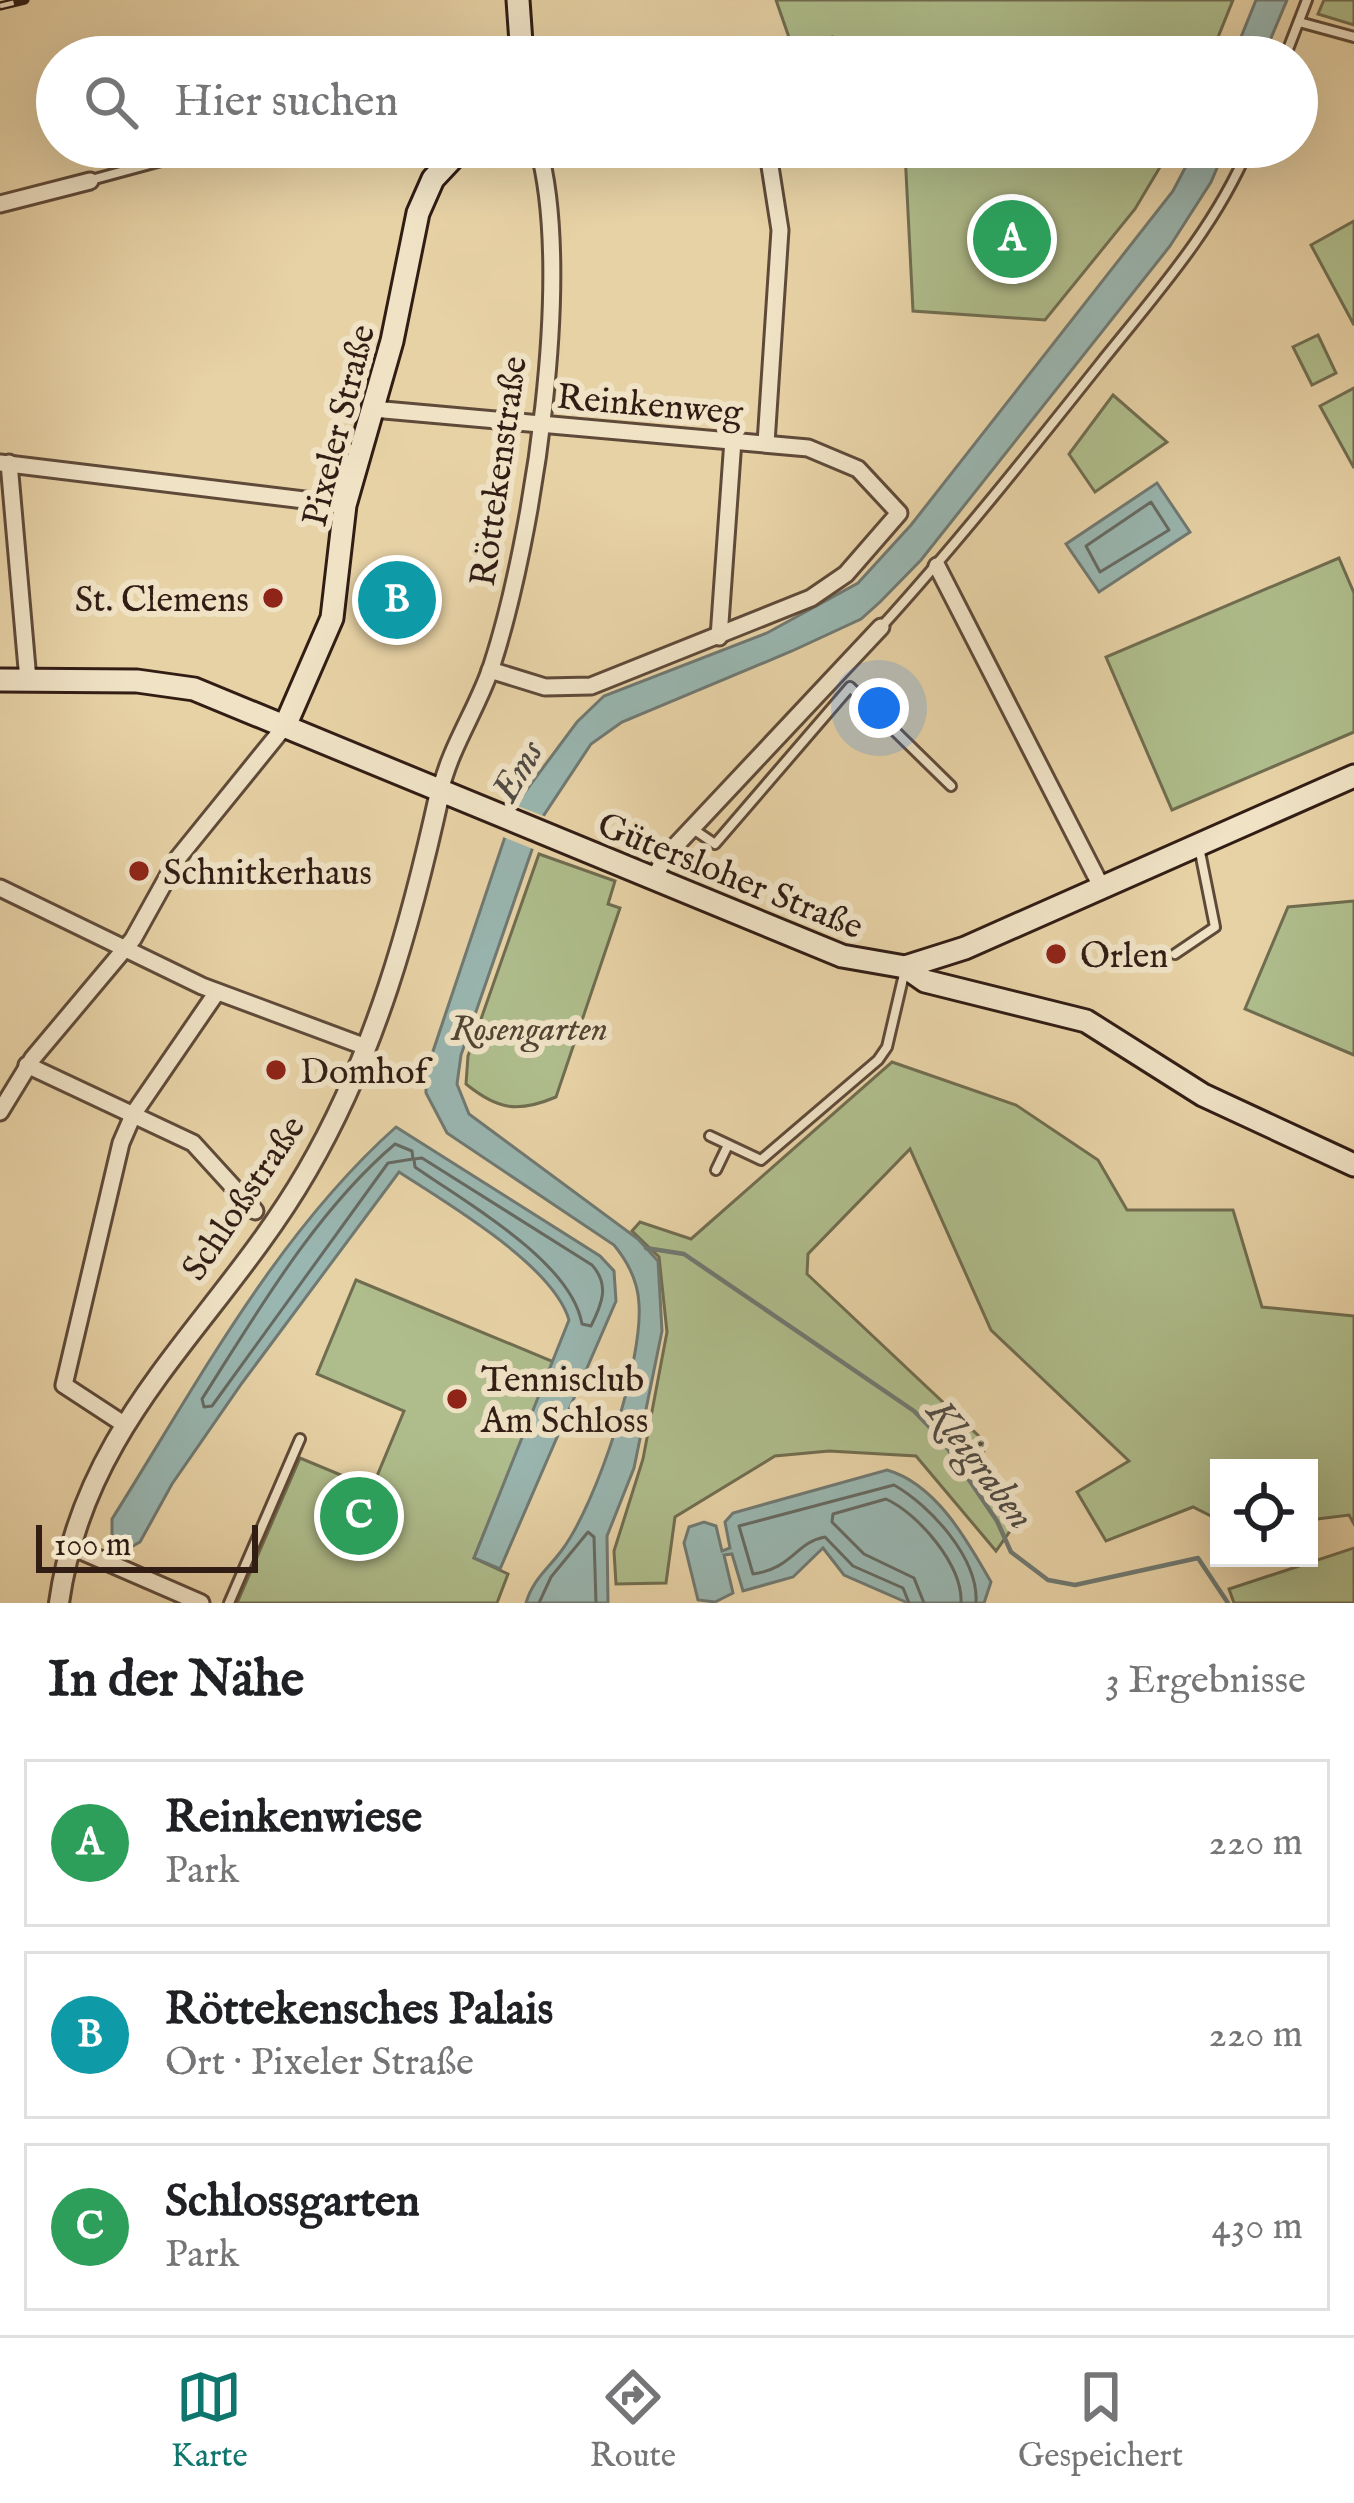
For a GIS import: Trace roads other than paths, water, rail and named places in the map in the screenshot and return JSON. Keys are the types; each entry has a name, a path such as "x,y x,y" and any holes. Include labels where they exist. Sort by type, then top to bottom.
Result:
{"main road":[{"path":"518,0 521,36"},
{"name":"Pixeler Straße","path":"285,726 329,628 345,505 373,409 418,213 443,168"},
{"name":"Gütersloher Straße","path":"0,680 167,683 285,726 842,956 905,967 925,981 1086,1021 1203,1094 1354,1165"},
{"path":"905,967 1102,888 1354,776"}],"street":[{"name":"Röttekenstraße","path":"440,792 490,670 520,550 539,424 554,245 541,168"},
{"path":"766,443 780,230 770,168"},
{"path":"0,204 90,181"},
{"name":"Reinkenweg","path":"373,409 808,448 858,469 899,513 846,574 812,598 719,637"},
{"path":"490,670 545,687 591,686 719,637 715,628 733,440"},
{"path":"28,680 4,464 345,505"},
{"path":"937,566 1102,888"},
{"path":"655,879 665,857 881,627"},
{"path":"0,1112 27,1065 124,949 178,858 285,726"},
{"name":"Schloßstraße","path":"59,1603 88,1490 122,1423 306,1173 366,1047 415,905 440,792"},
{"path":"0,888 217,992 366,1047"},
{"path":"122,1423 64,1385 112,1170 134,1113 217,992"},
{"path":"27,1065 193,1142 255,1211"},
{"path":"70,1546 201,1603"}],"lane":[{"path":"1293,36 1307,0"},
{"path":"1299,22 1354,37"},
{"path":"90,181 137,168"},
{"path":"881,627 937,566 1192,250 1230,193 1240,168"},
{"path":"692,828 716,844 850,687 951,786"},
{"path":"798,714 815,728"},
{"path":"1175,955 1215,927 1198,845"},
{"path":"710,1136 761,1160 878,1060 886,1047 905,967"},
{"path":"716,1170 728,1144"},
{"path":"229,1603 300,1439"}],"water":[{"path":"1256,0 1287,0 1272,36 1241,36"},
{"path":"1185,168 1217,168 1170,246 921,560 880,602 861,619 622,722 591,744 544,815 461,1055 457,1084 469,1114 638,1239 658,1261 662,1331 634,1468 607,1536 608,1603 526,1603 576,1528 603,1467 634,1360 639,1304 631,1272 614,1245 447,1133 426,1093 426,1072 516,804 577,722 604,696 767,633 858,583 911,525 1173,191"},
{"path":"1157,483 1190,532 1099,592 1066,544"},
{"path":"396,1127 600,1256 614,1271 616,1301 500,1569 474,1558 569,1320 543,1278 521,1257 399,1172 242,1383 172,1484 140,1542 131,1547 112,1540 112,1519 241,1312 313,1214"},
{"path":"887,1470 921,1488 960,1532 991,1582 984,1603 908,1603 844,1575 823,1548 793,1577 743,1591 732,1554 724,1555 733,1593 715,1602 698,1600 684,1543 689,1527 704,1522 716,1526 722,1551 730,1548 725,1522 733,1513"}],"waterway":[{"name":"Kleigraben","path":"646,1248 684,1254 914,1411 942,1440 997,1521 1011,1552 1048,1580 1075,1585 1198,1558 1228,1603"}],"railway":[{"path":"0,6 25,0"}],"place":[{"name":"Reinkenwiese","path":"1012,239"},
{"name":"St. Clemens","path":"273,598"},
{"name":"Röttekensches Palais","path":"397,600"},
{"name":"Schnitkerhaus","path":"139,871"},
{"name":"Orlen","path":"1056,954"},
{"name":"Domhof","path":"276,1070"},
{"name":"Tennisclub Am Schloss","path":"457,1399"},
{"name":"Schlossgarten","path":"359,1516"}],"water label":[{"name":"Ems","path":"516,770"}],"park label":[{"name":"Rosengarten","path":"529,1027"}]}
